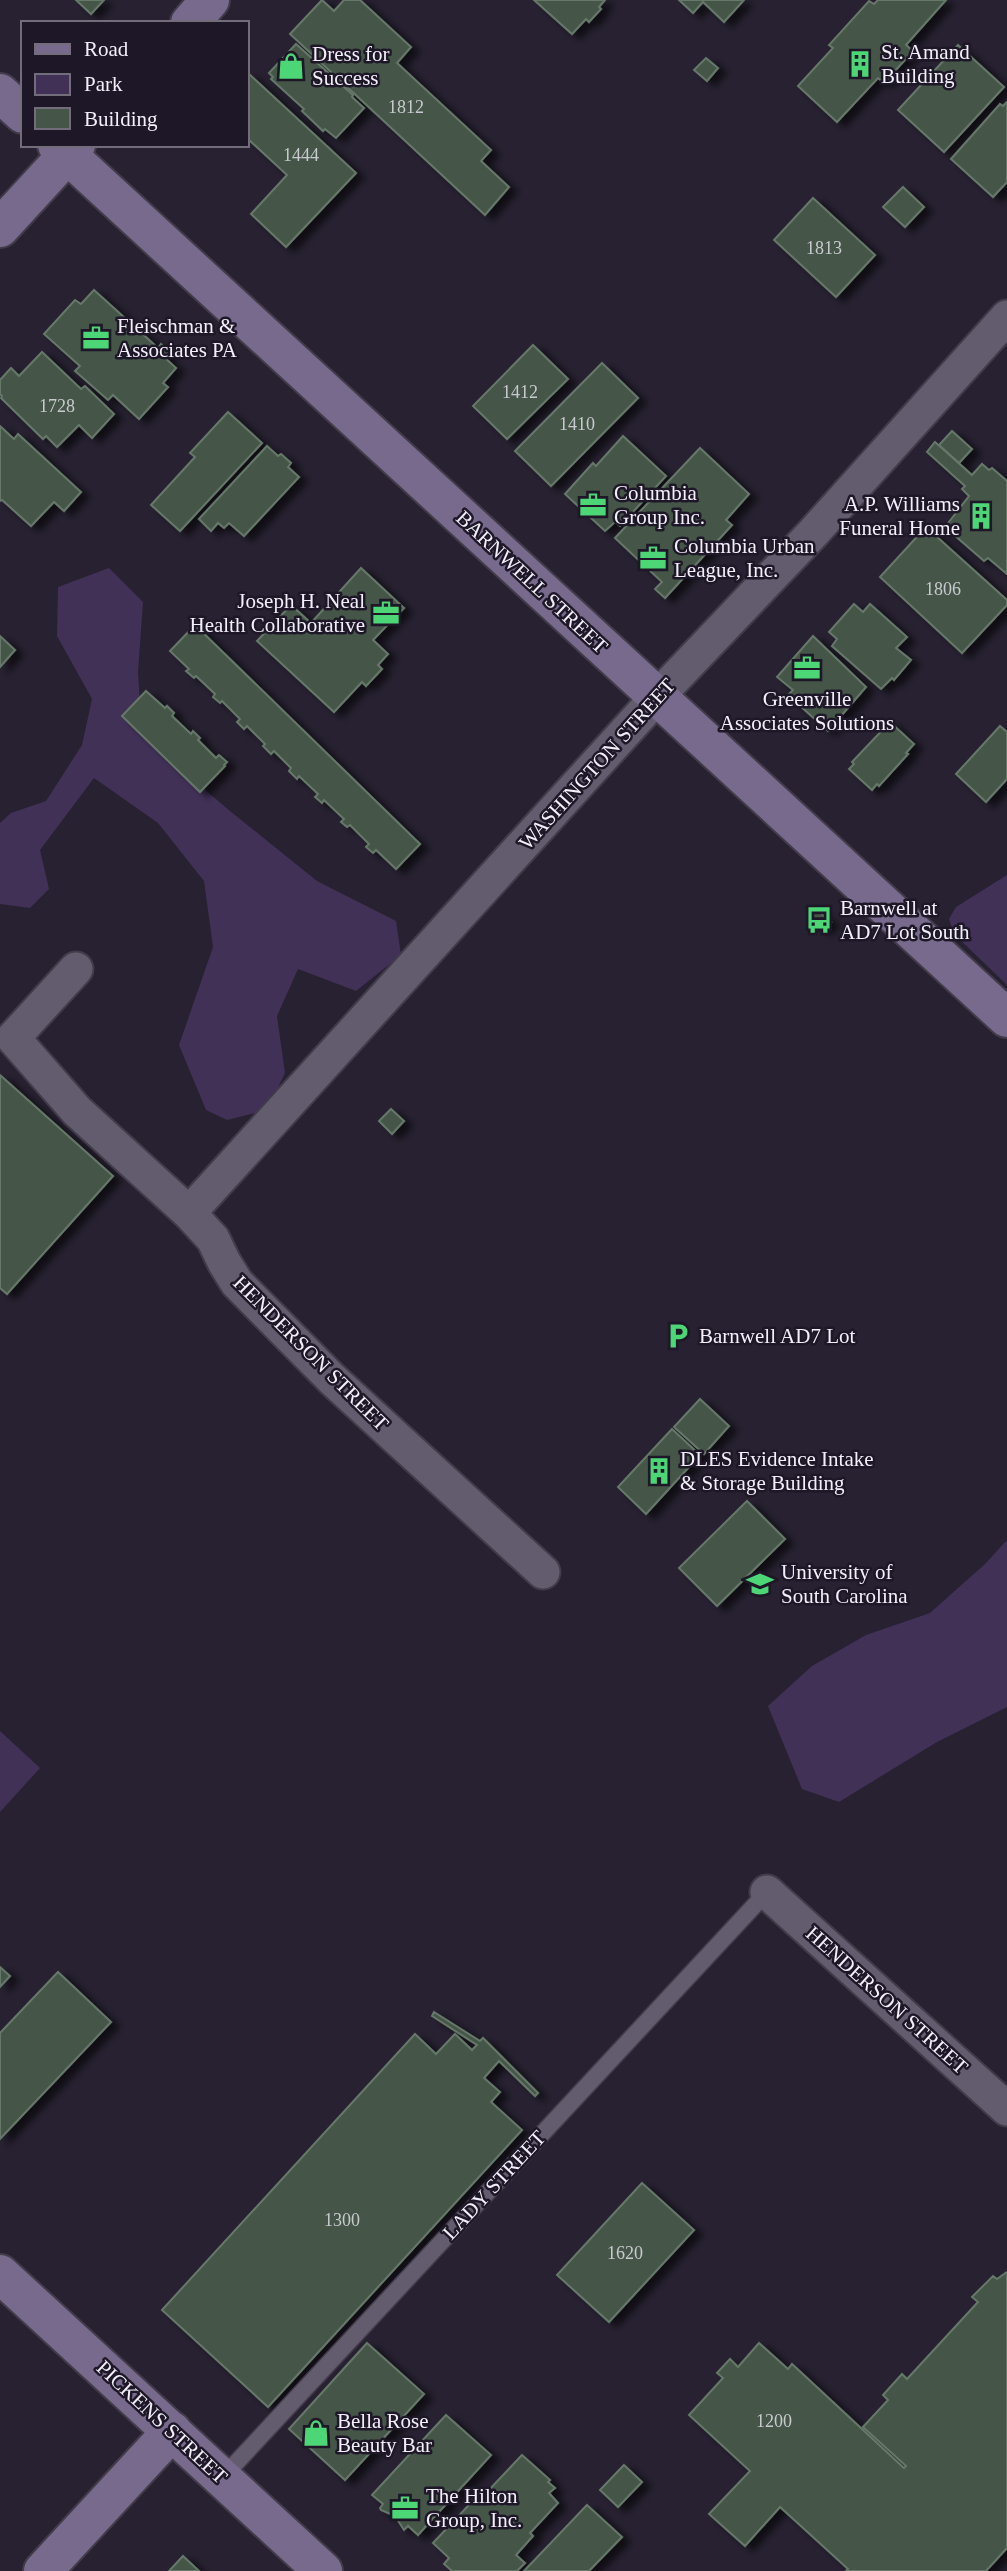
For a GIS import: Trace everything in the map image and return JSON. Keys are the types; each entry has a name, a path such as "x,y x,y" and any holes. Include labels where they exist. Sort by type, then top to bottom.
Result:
{"street":[{"path":"192,21 211,0"},
{"path":"0,93 21,112"},
{"path":"0,228 67,148"},
{"name":"BARNWELL STREET","path":"67,148 657,697 1007,1018"},
{"name":"WASHINGTON STREET","path":"189,1213 657,697 814,532 1007,317"},
{"name":"HENDERSON STREET","path":"76,968 13,1038 77,1111 189,1213 213,1239 223,1262 237,1283 332,1380 544,1572"},
{"name":"HENDERSON STREET","path":"767,1892 1007,2109"},
{"name":"PICKENS STREET","path":"0,2274 323,2571"},
{"path":"43,2571 172,2431"}],"lane":[{"name":"LADY STREET","path":"222,2478 767,1892"}],"green space":[{"path":"109,568 143,602 138,672 142,736 317,881 396,921 401,955 356,991 298,969 277,1016 285,1073 267,1110 227,1120 206,1110 179,1045 213,947 204,881 158,823 94,778 40,850 49,889 30,908 0,904 0,823 11,813 46,801 82,745 92,699 57,636 58,587"},
{"path":"1007,875 1007,985 954,934 949,919 956,907"},
{"path":"1007,1540 1007,1707 937,1742 839,1802 802,1789 768,1706 812,1666 866,1635 930,1613 985,1564"},
{"path":"0,1731 40,1768 0,1812"}],"building":[{"path":"76,0 104,0 91,14"},
{"path":"322,0 334,11 344,0 360,0 411,47 397,63 491,150 481,161 509,187 485,215 290,34"},
{"path":"534,0 605,0 589,22 586,19 572,34"},
{"path":"679,0 744,0 724,22 703,2 693,13"},
{"name":"St. Amand Building","path":"878,0 946,0 906,45 913,51 884,83 878,78 837,122 798,86 833,48 829,45 869,1 874,4"},
{"path":"296,44 364,108 336,138 325,129 323,131 302,111 304,109 271,79 273,77 269,73"},
{"path":"958,45 1004,87 944,152 898,110"},
{"path":"706,58 718,68 707,81 694,70"},
{"path":"248,73 356,173 286,247 251,214 287,175 248,139"},
{"path":"1007,102 1007,182 993,197 951,159 1000,104 1003,106"},
{"path":"903,187 924,207 905,227 883,207"},
{"path":"813,198 875,255 836,297 774,240"},
{"path":"94,290 158,348 161,344 169,352 164,357 176,368 163,383 168,387 139,419 113,395 108,400 75,371 80,366 44,334 75,300 81,304"},
{"path":"533,345 568,379 507,439 473,406"},
{"path":"42,352 81,389 85,386 114,414 92,438 79,425 57,447 46,436 43,439 1,398 0,380 11,368 19,376"},
{"path":"602,363 638,398 551,486 515,451"},
{"path":"228,412 262,443 180,531 151,505 195,457 190,453"},
{"path":"0,426 14,439 18,434 81,492 64,511 54,502 31,526 0,501"},
{"path":"952,431 972,449 959,463 939,445"},
{"path":"623,436 666,476 620,526 615,522 605,531 565,494 593,463 596,466"},
{"name":"A.P. Williams Funeral Home","path":"935,442 972,475 982,464 989,470 992,468 1007,481 1007,574 988,558 984,561 945,527 969,496 962,489 965,486 927,452"},
{"path":"267,446 291,463 288,467 299,477 244,536 229,523 224,528 218,523 211,531 199,519"},
{"path":"700,448 749,494 726,520 732,525 665,598 655,589 662,582 615,538"},
{"path":"926,527 1007,600 1007,605 962,653 880,577"},
{"path":"361,568 404,608 373,640 388,654 378,665 382,669 366,686 362,682 334,712 257,641 291,605 311,623"},
{"path":"854,604 863,612 870,604 907,637 896,648 911,660 894,680 892,678 881,689 832,646 837,639 829,632"},
{"path":"195,625 420,844 396,869 376,850 373,853 366,847 369,844 350,825 347,827 341,822 344,819 324,800 322,803 315,797 318,794 299,776 297,779 289,771 291,768 274,751 271,754 247,726 244,729 237,722 240,719 222,701 220,703 213,697 215,694 196,676 194,678 186,671 189,669 170,651"},
{"path":"0,636 15,650 0,667"},
{"path":"813,636 866,687 828,731 788,695 793,690 777,677"},
{"path":"146,691 165,708 167,706 174,713 172,716 191,734 193,731 216,758 219,755 227,762 200,792 122,716"},
{"path":"890,722 914,744 879,786 877,784 872,790 849,769 854,764 852,762"},
{"path":"1000,726 1007,732 1007,779 986,802 956,774"},
{"path":"815,908 831,922 823,930 807,917"},
{"path":"0,1075 113,1176 7,1294 0,1288"},
{"path":"391,1109 404,1121 392,1134 379,1121"},
{"path":"700,1399 729,1426 704,1454 674,1427"},
{"name":"DLES Evidence Intake & Storage Building","path":"672,1429 700,1455 646,1514 618,1487"},
{"path":"747,1501 785,1539 717,1606 679,1568"},
{"path":"0,1967 10,1976 0,1987"},
{"path":"58,1972 111,2022 0,2139 0,2033"},
{"path":"434,2012 480,2041 483,2038 538,2093 535,2096 499,2061 484,2078 500,2092 491,2102 522,2130 268,2407 162,2310 415,2034 436,2054 455,2034 472,2050 477,2045 432,2016"},
{"path":"642,2183 694,2230 609,2322 557,2275"},
{"path":"1007,2272 1007,2548 986,2571 846,2571 848,2569 780,2507 745,2546 709,2514 750,2471 689,2415 723,2378 717,2373 730,2359 738,2367 759,2343 788,2369 792,2364 904,2468 906,2466 863,2427 888,2400 883,2395 902,2374 907,2379 978,2302 972,2297 993,2276 997,2279"},
{"path":"367,2343 424,2394 345,2480 289,2429"},
{"path":"446,2415 491,2455 418,2535 408,2526 404,2530 395,2516 381,2510 383,2504 372,2495"},
{"path":"522,2455 550,2480 548,2482 555,2488 549,2493 558,2503 530,2533 533,2536 516,2555 525,2563 517,2571 452,2571 444,2564 449,2558 433,2543 483,2490 492,2497 488,2491"},
{"path":"624,2465 642,2482 618,2507 600,2490"},
{"path":"587,2505 622,2537 589,2571 524,2571"},
{"path":"183,2556 199,2571 169,2571"}],"place":[{"name":"St. Amand Building","path":"860,64"},
{"name":"Dress for Success","path":"291,66"},
{"name":"Fleischman & Associates PA","path":"96,338"},
{"name":"Columbia Group Inc.","path":"593,505"},
{"name":"A.P. Williams Funeral Home","path":"981,516"},
{"name":"Columbia Urban League, Inc.","path":"653,558"},
{"name":"Joseph H. Neal Health Collaborative","path":"386,613"},
{"name":"Greenville Associates Solutions","path":"807,668"},
{"name":"Barnwell at AD7 Lot South","path":"819,920"},
{"name":"Barnwell AD7 Lot","path":"678,1336"},
{"name":"DLES Evidence Intake & Storage Building","path":"659,1471"},
{"name":"University of South Carolina","path":"760,1584"},
{"name":"Bella Rose Beauty Bar","path":"316,2433"},
{"name":"The Hilton Group, Inc.","path":"405,2508"}]}
